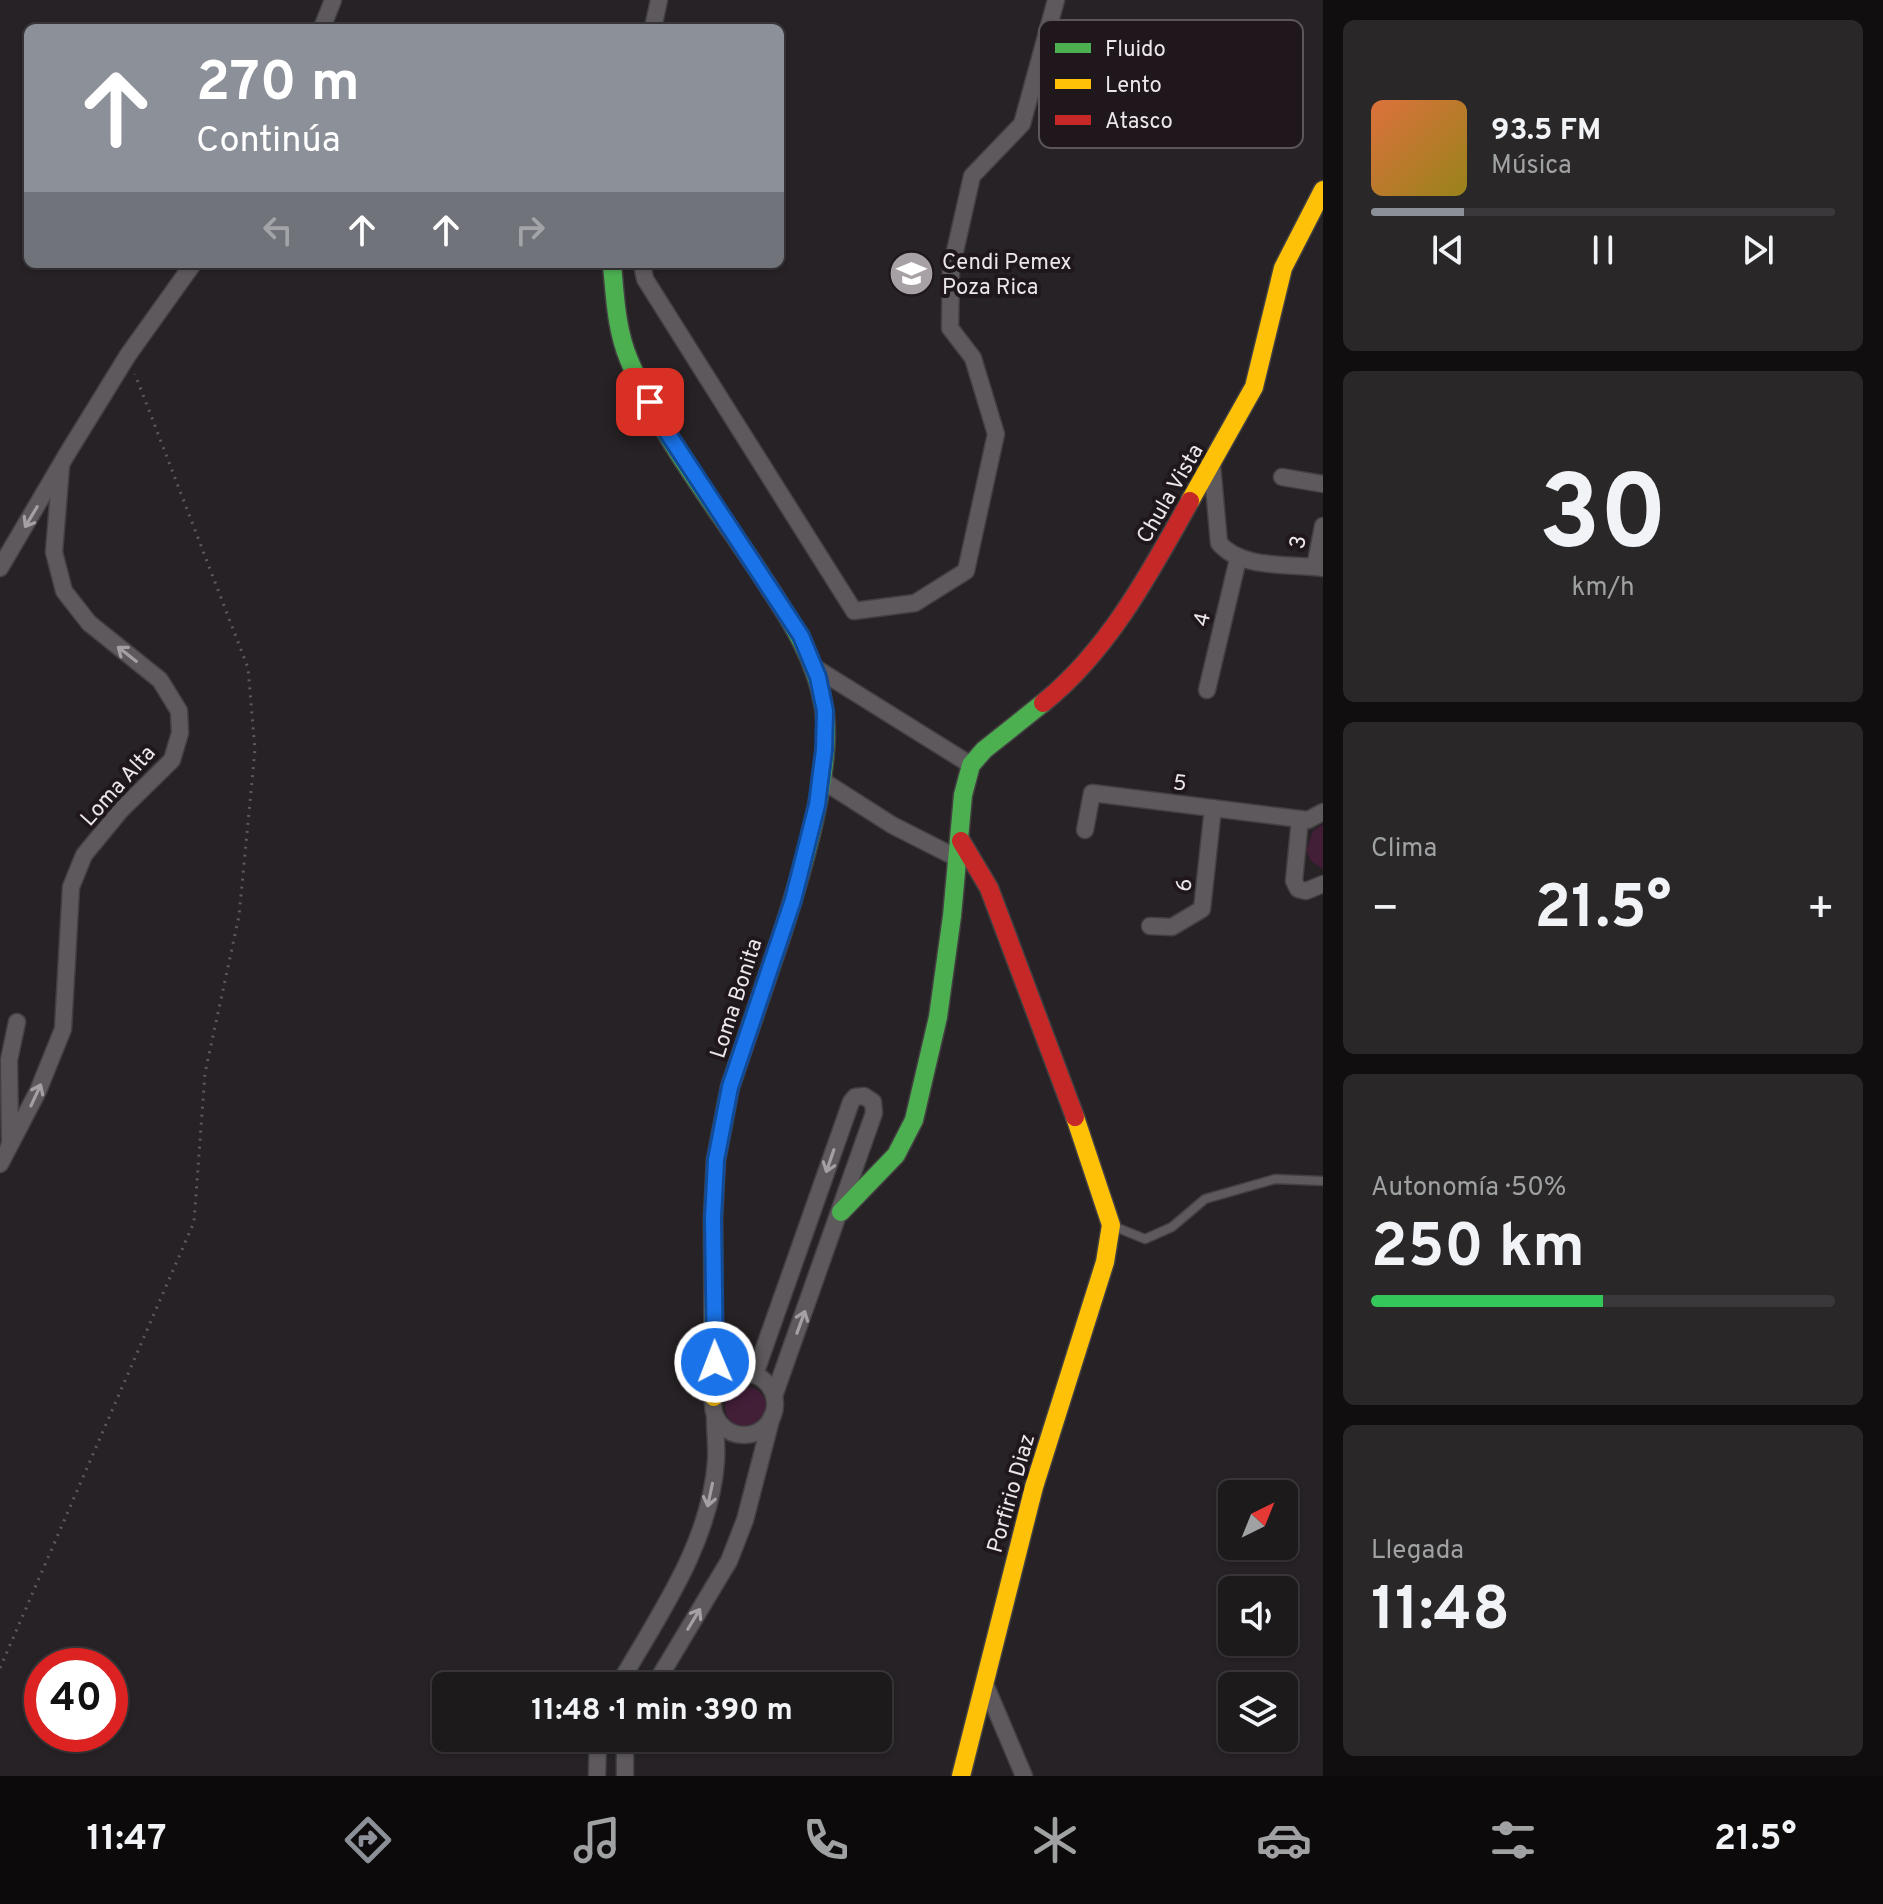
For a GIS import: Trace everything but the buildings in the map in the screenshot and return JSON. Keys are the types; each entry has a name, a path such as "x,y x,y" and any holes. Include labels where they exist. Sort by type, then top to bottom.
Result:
{"street":[{"path":"324,24 333,0"},
{"path":"654,24 659,0"},
{"path":"1051,20 1056,0"},
{"path":"643,268 645,279 854,611 915,603 966,571 996,434 973,358 950,328 951,269 972,176 1022,124 1039,62"},
{"name":"Chula Vista","path":"971,765 984,750 1063,687 1115,625 1146,580 1254,387 1283,268 1323,190"},
{"name":"Loma Alta","path":"0,568 128,355 190,268"},
{"name":"Loma Bonita","path":"612,268 616,313 628,358 661,423 801,636 814,667 825,711 817,805 793,900 730,1087 716,1160 713,1218 714,1397"},
{"path":"1212,465 1219,543 1238,559 1319,567"},
{"name":"Loma Alta","path":"0,1164 38,1091 63,1029 71,887 84,855 121,810 172,760 180,733 179,711 160,680 89,623 64,591 54,552 61,466"},
{"path":"1282,477 1323,484"},
{"name":"3","path":"1319,567 1323,526"},
{"name":"4","path":"1207,690 1238,559"},
{"path":"814,667 971,765 963,795 960,850 938,1017 914,1120 896,1155 841,1212"},
{"path":"820,779 892,825 960,850 989,888 1095,1171 1111,1225"},
{"name":"5","path":"1085,830 1092,793 1300,819"},
{"name":"6","path":"1150,926 1172,927 1202,909 1213,808"},
{"path":"1323,812 1308,820 1300,819 1294,881 1298,889 1306,891 1323,884"},
{"path":"10,1147 9,1060 17,1022"},
{"path":"662,1672 729,1561 745,1520 772,1416 774,1396 874,1113 873,1102 864,1096 855,1097 851,1102 755,1374"},
{"name":"Porfirio Diaz","path":"961,1776 1034,1487 1105,1262 1111,1225"},
{"path":"626,1672 682,1573 703,1528 717,1460 714,1397 726,1380 745,1373 764,1379 774,1396"},
{"path":"715,1417 728,1432 738,1435 758,1431 772,1416"},
{"path":"985,1684 1024,1776"},
{"path":"597,1776 598,1752"},
{"path":"625,1752 625,1776"}],"lane":[{"path":"1111,1225 1145,1239 1172,1227 1205,1199 1275,1179 1323,1181"}],"path":[{"path":"0,1668 194,1222 205,1073 241,901 255,750 248,668 128,355"}],"shaded area":[{"path":"1323,824 1323,869 1312,862 1306,851 1313,831"},
{"path":"746,1387 761,1393 767,1408 761,1423 746,1429 731,1423 725,1408 731,1393"}],"traffic: fast":[{"path":"612,268 621,336 642,388 689,469 790,620 807,653 820,689 826,733 820,790 782,934"},
{"path":"841,1212 896,1155 914,1120 938,1017 952,916 963,795 971,765 984,750 1043,703"}],"traffic: slow":[{"path":"1190,501 1254,387 1283,268 1323,190"},
{"path":"714,1397 713,1218 716,1160 730,1087 782,934"},
{"path":"961,1776 1034,1487 1105,1262 1111,1225 1075,1117"}],"traffic: jam":[{"path":"1043,703 1088,660 1108,635 1143,583 1190,501"},
{"path":"961,841 989,888 1075,1117"}],"place":[{"name":"Cendi Pemex Poza Rica","path":"911,274"}],"route":[{"path":"650,402 801,636 818,677 825,711 817,805 793,900 730,1087 716,1160 713,1218 715,1362"}]}
